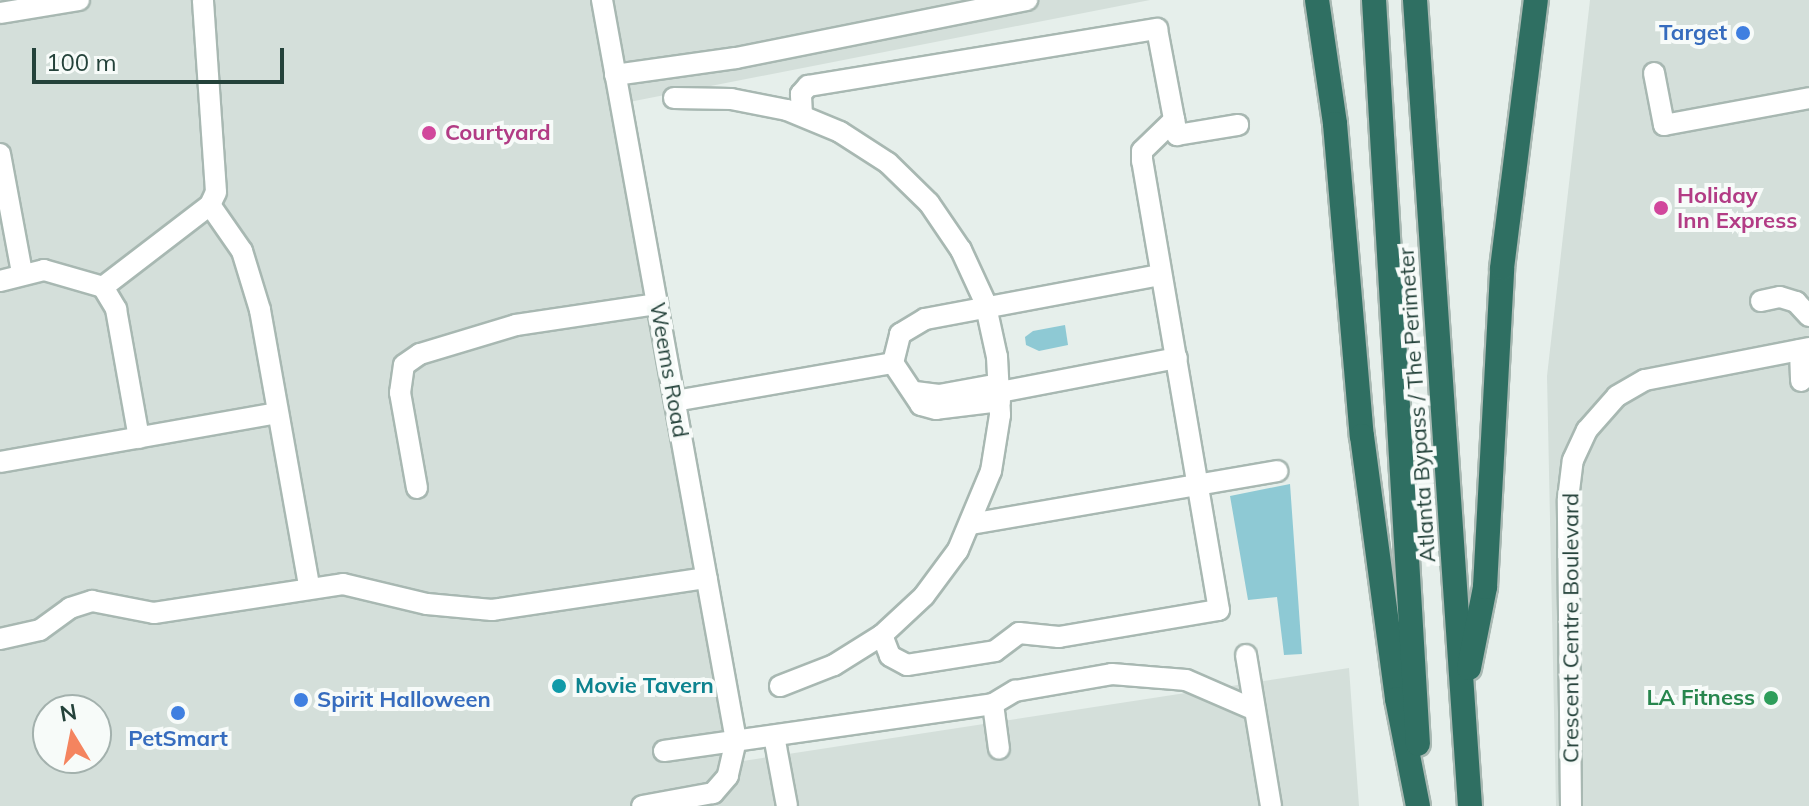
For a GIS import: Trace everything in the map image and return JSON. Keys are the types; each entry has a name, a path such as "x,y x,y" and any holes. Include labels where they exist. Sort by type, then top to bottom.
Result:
{"highway":[{"path":"1317,0 1333,110 1362,436 1397,699 1420,806"},
{"name":"Atlanta Bypass / The Perimeter","path":"1374,0 1420,806"},
{"name":"Atlanta Bypass / The Perimeter","path":"1415,0 1470,806"},
{"path":"1463,702 1485,587 1502,268 1536,0"}],"street":[{"path":"0,13 79,0"},
{"path":"103,287 210,205 217,176 203,0"},
{"name":"Weems Road","path":"602,0 736,740"},
{"path":"615,75 736,58 1027,0"},
{"path":"802,115 801,94 808,86 1157,29 1177,135 1238,125"},
{"path":"1654,73 1664,125 1809,98"},
{"path":"674,98 731,99 802,115 865,146 909,182 961,250 986,306 1000,392 991,471 971,524 942,574 882,635 834,665 780,686"},
{"path":"882,635 890,656 907,665 995,651 1019,633 1059,637 1219,610 1160,275 1142,151 1174,120"},
{"path":"0,154 22,273"},
{"path":"210,205 249,269 309,585"},
{"path":"0,281 22,273 63,272 103,287 119,321 139,438"},
{"path":"1160,275 986,306 907,327 895,343 893,363 901,381 915,392 921,405 936,409 1000,392 1177,358"},
{"path":"1761,301 1780,297 1796,302 1809,316"},
{"path":"417,488 400,393 404,365 420,354 516,325 657,304"},
{"path":"1801,381 1804,349"},
{"name":"Crescent Centre Boulevard","path":"1571,806 1568,499 1573,460 1587,430 1617,396 1645,380 1804,349"},
{"path":"675,401 893,363"},
{"path":"0,462 277,413"},
{"path":"971,524 1277,471"},
{"path":"0,639 40,630 70,608 92,601 154,613 309,585 343,584 427,604 492,610 707,578"},
{"path":"1246,655 1271,806"},
{"path":"664,751 993,704 1015,691 1112,674 1186,680 1255,710"},
{"path":"993,704 999,749"},
{"path":"774,736 787,806"},
{"path":"642,806 713,793 728,776 736,740"}],"shaded area":[{"path":"0,0 1150,0 619,104 743,761 1349,668 1359,806 0,806"},
{"path":"1590,0 1809,0 1809,806 1556,806 1547,376"}],"water":[{"path":"1065,325 1068,345 1039,351 1026,345 1025,337 1033,331"},
{"path":"1290,484 1302,654 1284,655 1277,597 1248,600 1230,496"}],"place":[{"name":"Target","path":"1743,33"},
{"name":"Courtyard","path":"429,133"},
{"name":"Holiday Inn Express","path":"1661,208"},
{"name":"Movie Tavern","path":"559,686"},
{"name":"LA Fitness","path":"1771,698"},
{"name":"Spirit Halloween","path":"301,700"},
{"name":"PetSmart","path":"178,713"}]}
